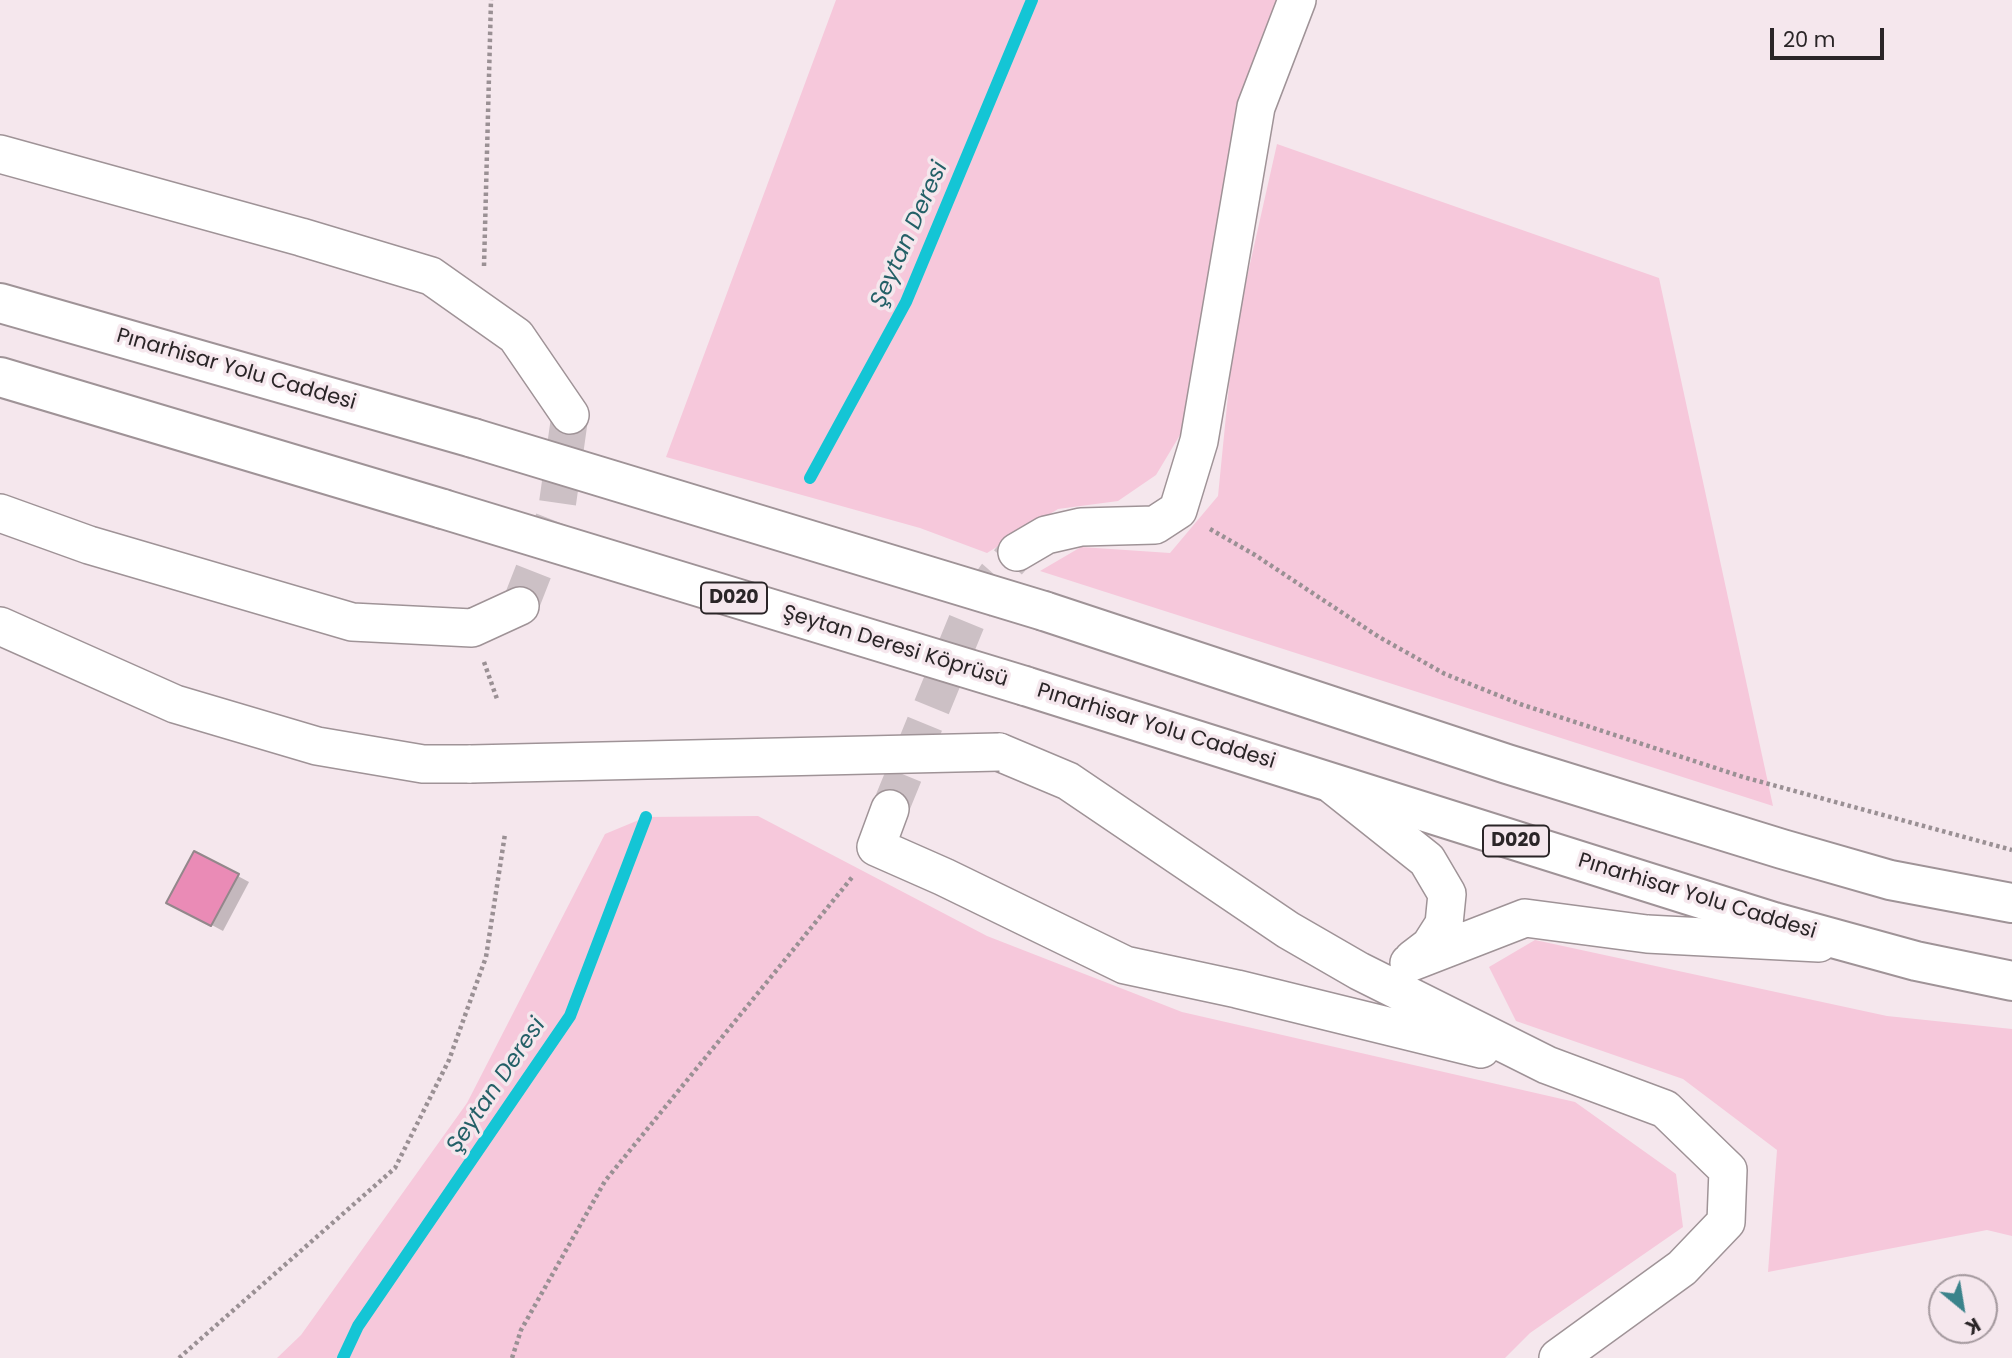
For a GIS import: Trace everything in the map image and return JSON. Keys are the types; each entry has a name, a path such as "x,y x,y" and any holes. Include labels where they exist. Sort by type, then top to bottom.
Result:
{"highway":[{"name":"Pınarhisar Yolu Caddesi","path":"0,303 472,438 1044,611 1507,764 1782,849 1890,880 2012,903"},
{"name":"Şeytan Deresi Köprüsü","path":"0,377 1025,686"},
{"name":"Pınarhisar Yolu Caddesi","path":"1025,686 1850,944 2012,981"}],"street":[{"path":"1017,552 1046,535 1081,527 1155,525 1178,510 1199,441 1256,107 1297,0"},
{"path":"0,154 301,237 431,276 516,336 570,415"},
{"path":"0,513 89,545 352,622 472,628 520,606"},
{"path":"0,626 176,704 304,742 423,764 999,752 1068,781 1288,930 1359,971 1547,1065 1665,1109 1728,1170 1727,1222 1682,1268 1558,1358"},
{"path":"1330,782 1427,860 1447,894 1444,924 1430,946 1409,962"},
{"path":"890,809 876,847 1125,965 1237,989 1547,1065"},
{"path":"1359,971 1384,971 1525,918 1647,934 1850,944"}],"path":[{"path":"483,313 491,0"},
{"path":"1178,510 1255,555 1379,638 1445,674 1520,704 1743,777 2012,850"},
{"path":"180,1358 395,1168 449,1060 485,957 505,834"},
{"path":"512,1358 521,1330 605,1181 876,847"}],"shaded area":[{"path":"836,0 1283,0 1186,425 1156,475 1118,501 1058,509 987,553 920,528 666,457"},
{"path":"1277,144 1659,278 1773,806 1040,571 1081,547 1170,553 1218,496 1234,335"},
{"path":"758,816 987,936 1182,1012 1575,1102 1676,1174 1683,1227 1530,1333 1505,1358 277,1358 301,1335 467,1103 605,834 646,817"},
{"path":"1535,940 1887,1016 2012,1029 2012,1236 1987,1230 1768,1272 1777,1150 1683,1079 1516,1021 1489,967"}],"building":[{"path":"194,851 239,874 211,926 166,903"}],"waterway":[{"name":"Şeytan Deresi","path":"810,478 906,302 1032,0"},
{"name":"Şeytan Deresi","path":"343,1358 358,1326 570,1016 646,817"}],"tunnel":[{"path":"520,606 556,514 570,415"},
{"path":"890,809 971,611 1017,552"}]}
